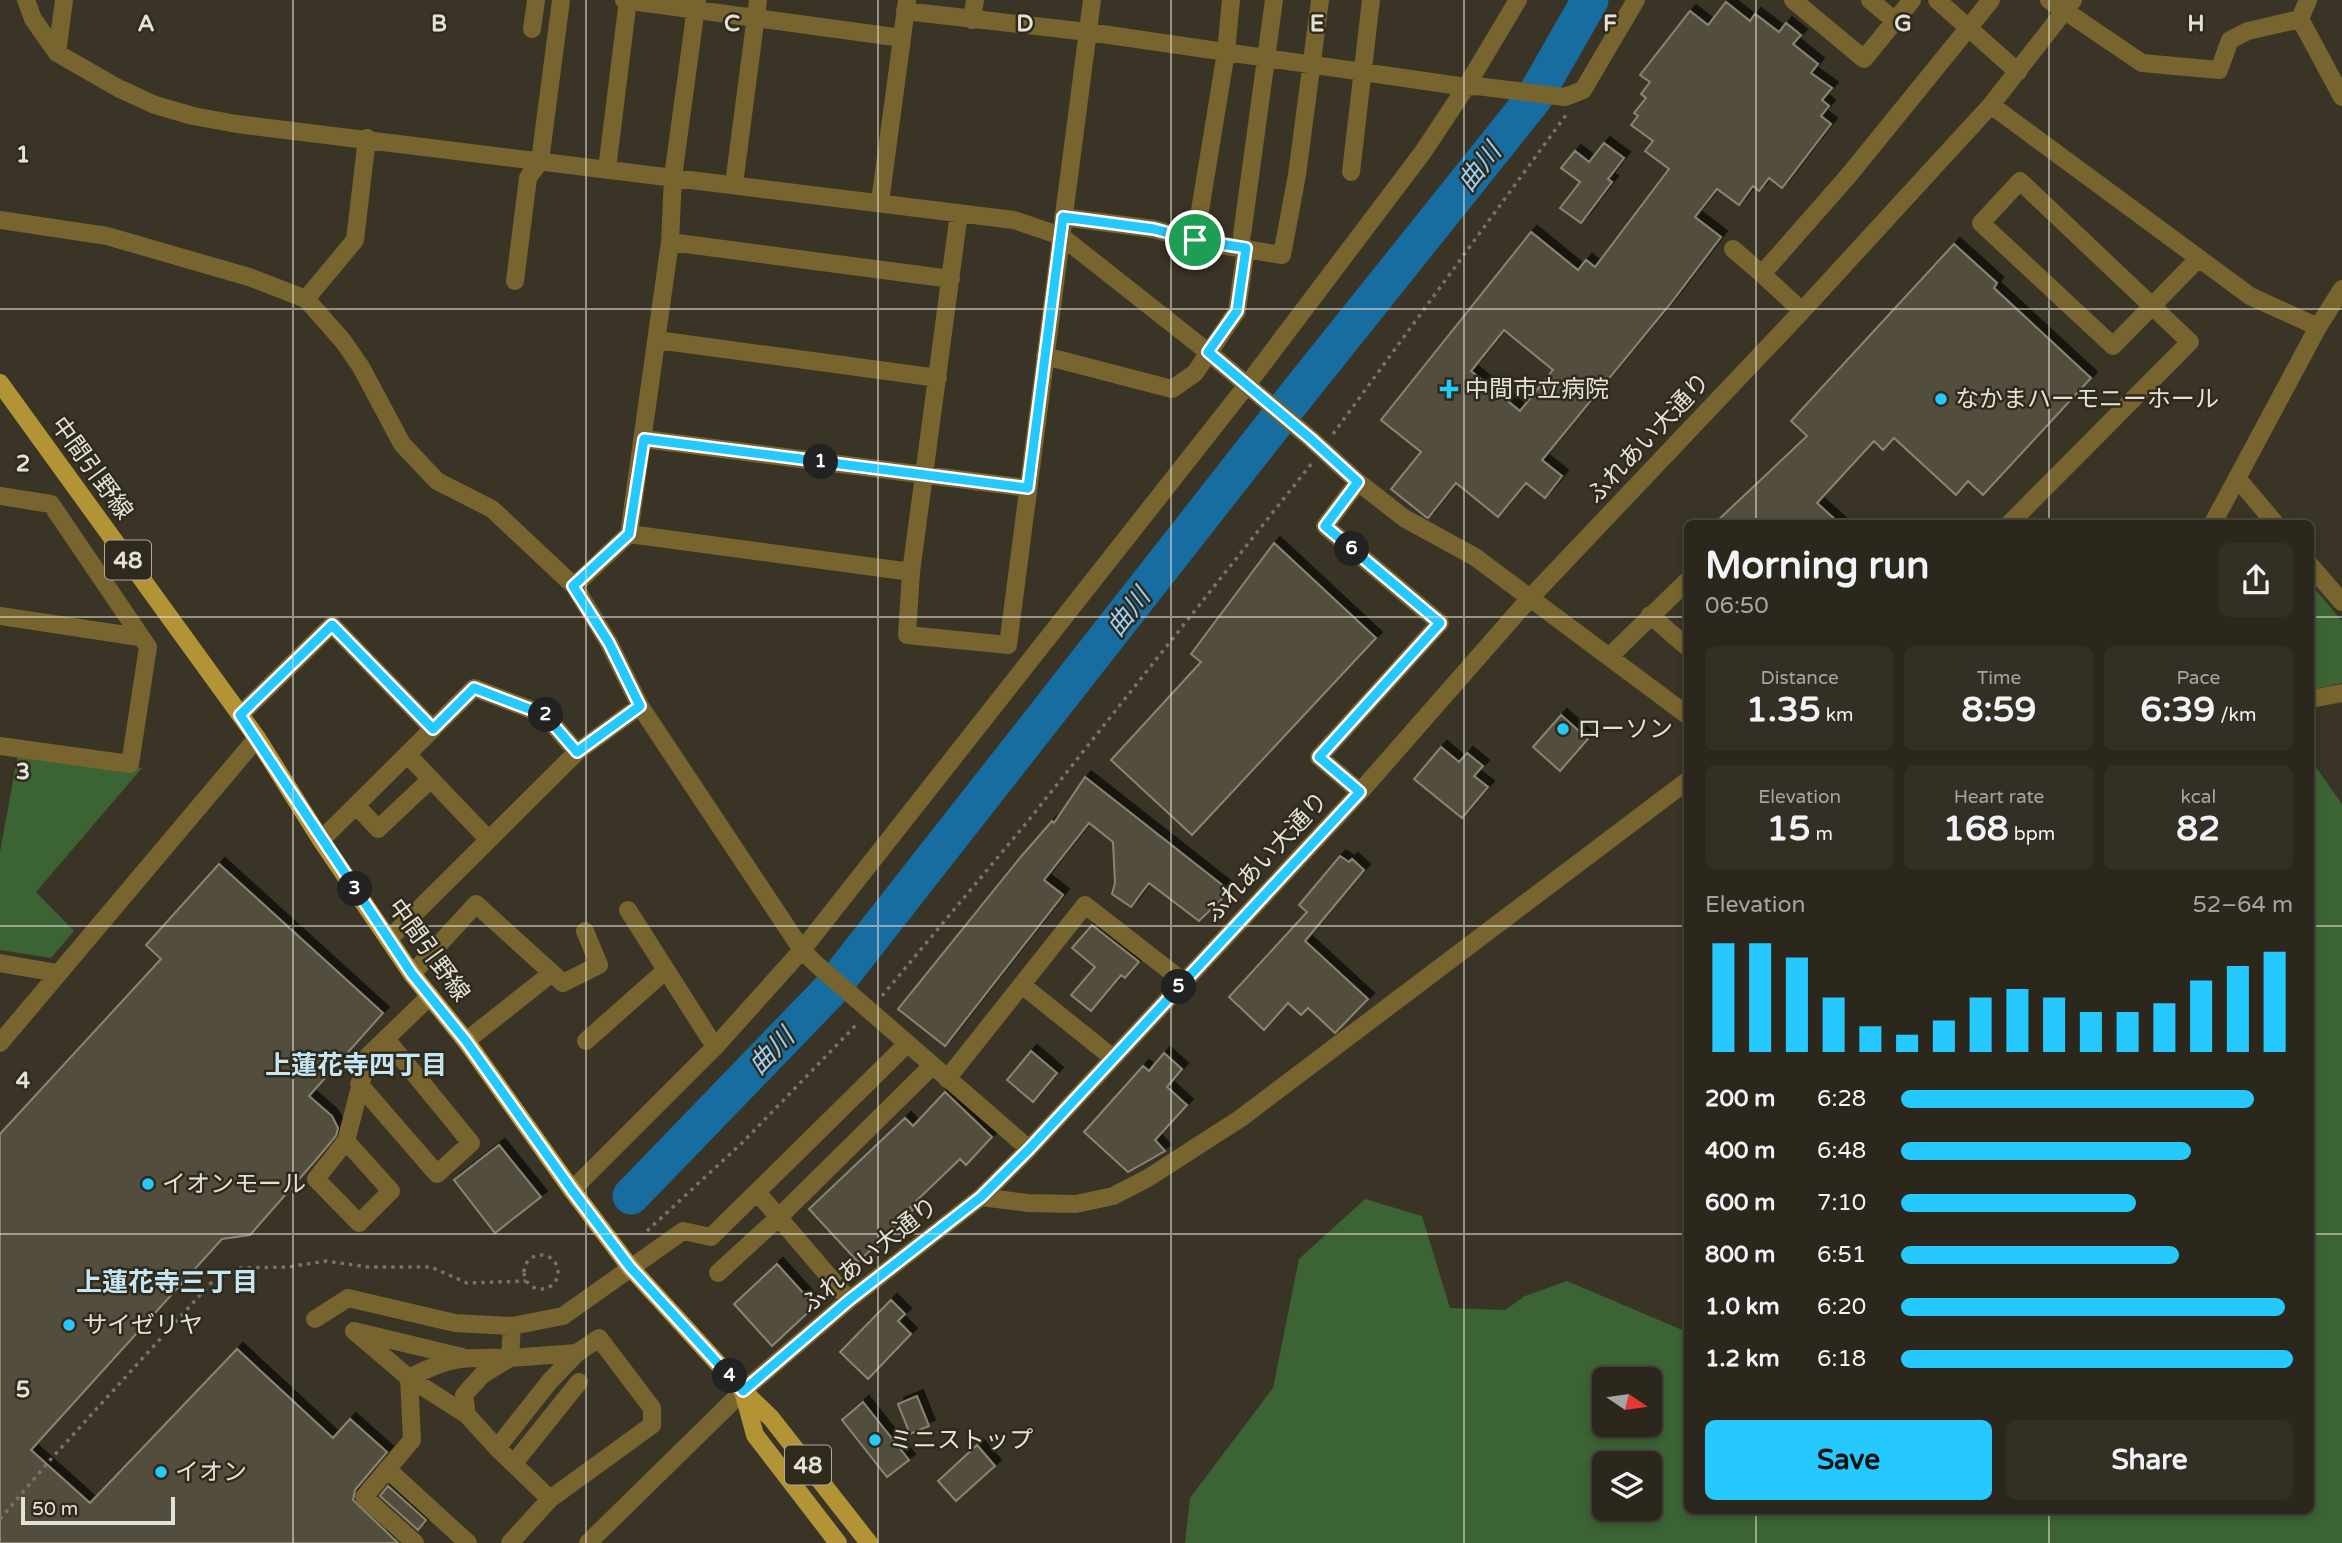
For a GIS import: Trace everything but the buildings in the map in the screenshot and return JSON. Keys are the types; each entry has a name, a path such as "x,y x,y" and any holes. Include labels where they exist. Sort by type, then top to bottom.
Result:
{"main road":[{"name":"中間引野線","path":"0,383 257,738 321,840 412,974 466,1041 576,1195 630,1267 771,1418 869,1543"},
{"name":"中間引野線","path":"743,1391 755,1435 838,1543"}],"street":[{"path":"26,0 33,19 57,53 155,106 193,116 237,124 1014,220 1061,236 1208,352 1358,482 1404,518 1475,557 1684,713"},
{"path":"57,53 64,0"},
{"path":"532,29 536,0"},
{"path":"515,281 528,178 540,161 561,0"},
{"path":"607,169 626,0 696,5 756,18 902,38"},
{"path":"734,184 758,0"},
{"path":"972,20 975,0"},
{"path":"959,213 911,572 907,635 1008,645 1092,0"},
{"path":"1195,240 1226,52 1231,0"},
{"path":"1045,356 1172,389 1195,373 1237,311 1274,0"},
{"path":"1063,217 1154,229 1195,240 1244,242 1282,255 1297,175 1320,0"},
{"path":"1351,172 1371,0"},
{"path":"576,1195 802,950 1254,391 1471,86 1518,0"},
{"path":"880,202 906,6 972,20 1088,32 1362,72 1565,97 1583,90 1636,0"},
{"path":"1793,0 1864,59 1912,0"},
{"path":"1870,0 1895,21"},
{"path":"1937,0 2018,72"},
{"path":"1762,274 1849,176 1991,0"},
{"path":"2049,0 2070,6 2142,63 2219,71 2230,40 2248,31 2300,19"},
{"path":"2300,19 2308,0"},
{"path":"573,586 629,534 670,242 673,177 696,5"},
{"name":"ふれあい大通り","path":"587,1543 743,1391 849,1300 981,1197 1029,1149 1360,792 1531,597 1802,311 1991,105 2070,6"},
{"path":"2300,19 2342,97"},
{"path":"1991,105 2250,296 2318,327"},
{"path":"306,299 355,240 367,138"},
{"path":"2013,520 2190,342 2152,305 2020,181 1981,223 2113,346 2152,305 2199,258"},
{"path":"0,220 107,236 249,277 306,299 361,366 402,444 437,481 492,509 573,586 609,643 640,706 802,950 1029,1149"},
{"path":"670,242 951,279"},
{"path":"1733,249 1802,311"},
{"path":"2215,520 2318,327 2342,289"},
{"path":"657,340 938,377"},
{"path":"644,439 1028,488"},
{"path":"2237,478 2272,520"},
{"path":"1358,482 1325,526 1440,623 1319,757 1360,792"},
{"path":"0,496 51,504 148,647 130,764 0,746"},
{"path":"629,534 911,572"},
{"path":"2314,570 2342,602"},
{"path":"1610,656 1684,584"},
{"path":"1650,615 1684,644"},
{"path":"0,616 139,637"},
{"path":"240,715 332,625 433,729"},
{"path":"321,840 474,688 545,715 577,752"},
{"path":"2314,698 2342,693"},
{"path":"388,939 577,752 640,706"},
{"path":"0,1043 257,738"},
{"path":"407,754 488,839"},
{"path":"356,805 378,829 431,779"},
{"path":"981,1197 1028,1203 1076,1204 1113,1196 1149,1178 1241,1118 1684,783"},
{"path":"412,974 476,904 563,983 598,965 585,931"},
{"path":"947,1079 1086,905 1184,982"},
{"path":"628,910 715,1047"},
{"path":"0,963 57,973"},
{"path":"586,1041 666,970"},
{"path":"466,1041 552,973"},
{"path":"1022,985 1113,1058"},
{"path":"346,1141 391,1191 359,1223 316,1179 346,1141 368,1056 430,996"},
{"path":"359,1084 437,1174 471,1143 386,1039"},
{"path":"315,1318 348,1298 455,1323 512,1326 563,1316 683,1231 711,1237 907,1044"},
{"path":"718,1273 779,1217 932,1066"},
{"path":"757,1192 849,1300"},
{"path":"510,1358 512,1326"},
{"path":"550,1499 467,1415 409,1378 354,1331 462,1357 510,1358 577,1353"},
{"path":"497,1448 550,1381 577,1353 598,1338 652,1408 652,1424 550,1499 510,1543"},
{"path":"409,1378 432,1366 462,1357"},
{"path":"467,1415 464,1395 482,1375 510,1358"},
{"path":"409,1378 412,1440 363,1497 415,1543"},
{"path":"514,1463 579,1382"},
{"path":"387,1469 467,1543"}],"path":[{"path":"645,1233 743,1142 870,1011 1028,821 1583,90"},
{"path":"0,1519 211,1283 239,1268 288,1267 326,1261 367,1267 431,1267 467,1283 526,1281 537,1289 550,1287 558,1277 556,1263 546,1255 533,1257 525,1268 526,1281"}],"green space":[{"path":"2314,588 2342,621 2342,683 2314,689"},
{"path":"18,753 142,768 36,892 74,931 51,958 0,950 0,852"},
{"path":"2314,765 2342,804 2342,1543 1185,1543 1190,1498 1273,1388 1299,1259 1365,1199 1422,1216 1450,1308 1505,1310 1525,1296 1567,1281 1684,1331 1684,1514 2314,1514"}],"waterway":[{"name":"曲川","path":"631,1196 831,989 1295,397 1534,98 1590,0"}],"place":[{"name":"中間市立病院","path":"1449,389"},
{"name":"なかまハーモニーホール","path":"1941,399"},
{"name":"ローソン","path":"1563,729"},
{"name":"イオンモール","path":"148,1184"},
{"name":"サイゼリヤ","path":"69,1325"},
{"name":"ミニストップ","path":"875,1440"},
{"name":"イオン","path":"161,1472"}],"district":[{"name":"上蓮花寺四丁目","path":"356,1065"},
{"name":"上蓮花寺三丁目","path":"167,1282"}],"route":[{"path":"1063,217 1154,229 1195,240 1246,248 1237,311 1208,352 1358,482 1325,526 1440,623 1319,757 1360,792 1029,1149 981,1197 849,1300 743,1391 630,1267 572,1190 466,1041 412,974 240,715 332,625 433,729 474,688 545,715 577,752 640,706 609,643 573,586 629,534 644,439 1028,488 1063,217"}]}
